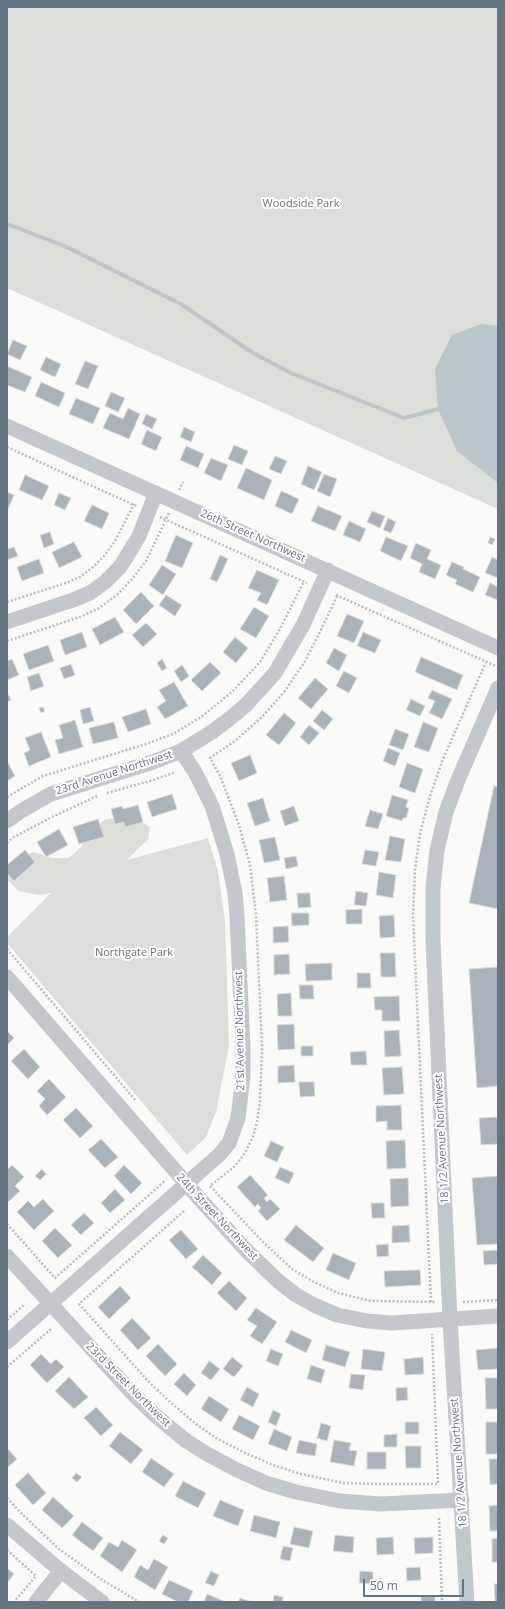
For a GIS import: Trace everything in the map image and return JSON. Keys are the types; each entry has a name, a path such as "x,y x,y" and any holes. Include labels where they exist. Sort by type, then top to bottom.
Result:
{"street":[{"name":"26th Street Northwest","path":"7,426 498,648"},
{"path":"7,622 73,600 90,593 105,582 120,567 139,536 156,493"},
{"name":"23rd Avenue Northwest","path":"7,821 21,810 51,794 153,762 181,751 212,732 234,716 266,684 278,668 304,625 328,570"},
{"name":"18 1/2 Avenue Northwest","path":"467,1602 450,1319 433,941 433,888 437,850 446,812 458,780 498,688"},
{"name":"21st Avenue Northwest","path":"7,1342 187,1185 220,1154 229,1142 235,1130 241,1099 243,1048 237,916 231,869 220,830 207,794 181,751"},
{"name":"24th Street Northwest","path":"7,976 187,1185 244,1248 278,1281 296,1295 337,1315 367,1321 391,1323 498,1316"},
{"name":"23rd Street Northwest","path":"7,1256 134,1395 165,1424 207,1454 237,1470 296,1492 340,1502 381,1504 462,1500"},
{"path":"7,1525 61,1571 102,1602"},
{"path":"36,1602 61,1571"}],"path":[{"path":"7,448 134,504 114,542 105,555 93,567 80,577 66,583 7,602"},
{"path":"7,798 43,776 146,744 173,734 201,717 232,692 260,662 280,629 304,581 166,520"},
{"path":"337,596 498,668"},
{"path":"106,793 176,772"},
{"path":"7,843 14,837 98,795"},
{"path":"7,949 140,1106"},
{"path":"7,1224 55,1278 175,1171"},
{"path":"210,1186 264,1243 292,1269 312,1281 338,1293 371,1301 431,1302"},
{"path":"184,1211 79,1304 148,1381 170,1402 196,1424 216,1438 245,1453 273,1465 301,1474 343,1483 438,1484 432,1334"},
{"path":"7,1320 25,1304"},
{"path":"7,1367 51,1329"},
{"path":"7,1498 59,1549 101,1579 139,1602"},
{"path":"439,1518 442,1602"},
{"path":"7,1550 36,1576 14,1602"}],"green space":[{"name":"Woodside Park","path":"7,7 498,7 498,509 7,288"},
{"name":"Northgate Park","path":"124,816 150,827 148,839 127,860 208,838 218,871 225,921 229,1046 216,1112 206,1137 187,1155 7,943 7,937 51,893 39,895 18,891 7,879 16,860 33,852 52,858 69,858 80,848 90,833 104,820"}],"shaded area":[{"path":"481,324 498,326 498,483 457,451 438,409 435,369 452,335"}],"building":[{"path":"13,340 27,346 20,360 7,354"},
{"path":"46,357 61,364 55,377 40,370"},
{"path":"85,361 98,366 88,389 75,384"},
{"path":"7,366 32,377 25,392 7,385"},
{"path":"41,382 65,393 59,407 35,396"},
{"path":"111,392 125,398 118,412 105,406"},
{"path":"76,398 100,408 93,424 69,414"},
{"path":"128,408 140,414 129,439 103,428 110,413 123,419"},
{"path":"146,414 157,419 152,429 142,424"},
{"path":"184,427 195,432 191,442 180,437"},
{"path":"147,430 162,437 156,451 141,444"},
{"path":"234,445 248,451 242,465 228,459"},
{"path":"186,446 204,454 198,468 180,460"},
{"path":"275,456 287,461 281,474 269,469"},
{"path":"211,458 228,465 221,481 204,473"},
{"path":"308,466 322,472 314,490 301,484"},
{"path":"246,468 272,480 264,500 237,488"},
{"path":"324,474 337,479 330,497 317,491"},
{"path":"25,475 49,486 42,500 19,490"},
{"path":"281,491 299,499 292,514 275,506"},
{"path":"7,492 14,495 8,509 7,509"},
{"path":"59,493 71,498 65,510 54,505"},
{"path":"92,505 109,513 102,529 84,521"},
{"path":"318,506 342,516 335,531 311,521"},
{"path":"372,511 385,516 380,528 367,522"},
{"path":"388,518 396,522 391,533 383,530"},
{"path":"349,521 366,529 360,542 343,535"},
{"path":"50,532 54,544 44,548 40,535"},
{"path":"176,535 193,543 182,568 165,561"},
{"path":"386,537 408,546 401,561 380,551"},
{"path":"490,537 495,539 492,545 488,543"},
{"path":"74,542 82,557 59,568 52,552"},
{"path":"416,543 431,550 427,559 441,565 435,579 419,572 422,564 410,558"},
{"path":"14,547 18,556 7,560 7,549"},
{"path":"220,555 228,559 217,582 210,579"},
{"path":"492,557 498,560 498,578 485,573"},
{"path":"39,559 44,573 22,581 17,567"},
{"path":"452,562 464,567 463,569 480,577 473,592 455,584 457,580 446,575"},
{"path":"162,565 176,574 163,595 149,585"},
{"path":"257,570 279,580 267,605 257,600 261,593 248,588"},
{"path":"490,583 498,587 498,600 485,595"},
{"path":"141,592 154,606 136,624 123,610"},
{"path":"166,595 182,605 175,616 159,605"},
{"path":"254,607 269,616 256,638 240,629"},
{"path":"347,614 364,621 354,643 337,636"},
{"path":"115,617 124,632 100,645 92,629"},
{"path":"146,623 157,634 143,647 132,635"},
{"path":"82,632 87,647 65,655 60,640"},
{"path":"363,632 381,640 375,653 357,646"},
{"path":"235,637 248,648 236,663 223,652"},
{"path":"48,645 54,661 29,670 23,654"},
{"path":"334,648 347,655 339,671 326,663"},
{"path":"421,657 463,675 457,690 415,672"},
{"path":"12,659 19,675 7,680 7,661"},
{"path":"162,659 167,668 162,671 157,663"},
{"path":"210,662 221,673 202,691 191,680"},
{"path":"71,664 75,675 64,679 60,668"},
{"path":"182,665 189,676 181,682 174,671"},
{"path":"344,671 357,678 349,693 336,686"},
{"path":"39,673 44,686 31,691 27,677"},
{"path":"315,678 328,689 311,709 298,698"},
{"path":"174,682 188,706 165,719 157,707 166,701 159,690"},
{"path":"432,690 452,699 442,719 429,713 435,701 428,698"},
{"path":"7,692 11,700 7,702"},
{"path":"411,699 425,706 420,716 406,710"},
{"path":"43,707 45,711 41,713 39,708"},
{"path":"90,707 94,721 83,724 80,710"},
{"path":"146,709 151,724 128,732 122,717"},
{"path":"322,710 333,719 324,730 313,721"},
{"path":"284,713 296,723 279,745 266,735"},
{"path":"75,720 83,747 59,754 55,740 63,738 59,725"},
{"path":"114,722 118,738 93,744 89,728"},
{"path":"423,722 438,728 429,752 414,747"},
{"path":"309,725 319,733 309,745 300,737"},
{"path":"395,729 409,734 403,750 389,745"},
{"path":"41,732 51,757 29,766 24,753 30,750 25,738"},
{"path":"388,748 400,753 395,766 383,761"},
{"path":"250,755 257,773 239,781 231,763"},
{"path":"7,761 15,776 7,781"},
{"path":"407,763 423,769 415,793 399,787"},
{"path":"494,786 498,787 498,909 469,903"},
{"path":"172,794 177,809 152,817 147,802"},
{"path":"392,795 408,800 406,807 409,808 406,818 403,818 402,821 386,816"},
{"path":"263,798 270,821 255,826 247,803"},
{"path":"138,805 143,822 125,827 124,822 115,824 111,809 122,806 123,809"},
{"path":"294,806 299,821 285,826 280,811"},
{"path":"370,810 383,814 378,829 365,826"},
{"path":"98,819 104,837 79,844 73,827"},
{"path":"59,829 68,845 46,857 37,842"},
{"path":"390,836 405,839 401,862 385,860"},
{"path":"275,837 280,860 264,863 259,840"},
{"path":"25,850 35,862 14,881 7,873 7,865"},
{"path":"365,850 379,852 376,866 362,864"},
{"path":"296,856 298,866 286,869 284,858"},
{"path":"379,872 396,875 393,898 376,895"},
{"path":"284,876 287,900 270,902 267,878"},
{"path":"356,891 368,893 366,906 354,905"},
{"path":"297,893 310,893 311,907 298,908"},
{"path":"362,909 362,924 346,924 346,910"},
{"path":"291,913 309,913 309,925 292,926"},
{"path":"394,915 395,937 380,938 379,916"},
{"path":"288,926 289,942 273,943 273,927"},
{"path":"380,953 395,953 396,977 381,977"},
{"path":"289,954 290,974 274,975 274,955"},
{"path":"332,963 332,980 306,981 305,964"},
{"path":"498,967 498,1086 477,1088 469,969"},
{"path":"357,973 370,973 371,988 357,988"},
{"path":"299,985 313,985 314,999 300,999"},
{"path":"291,993 292,1016 278,1016 277,994"},
{"path":"399,996 400,1021 382,1021 382,1010 375,1010 374,997"},
{"path":"294,1024 295,1049 278,1050 277,1025"},
{"path":"399,1030 401,1056 385,1057 384,1031"},
{"path":"7,1031 14,1038 7,1045"},
{"path":"301,1046 313,1046 313,1056 301,1056"},
{"path":"24,1049 40,1067 28,1079 11,1061"},
{"path":"366,1051 367,1065 351,1065 350,1052"},
{"path":"294,1065 295,1082 278,1083 278,1066"},
{"path":"402,1067 404,1094 384,1095 382,1068"},
{"path":"49,1079 66,1097 47,1115 39,1106 45,1099 37,1091"},
{"path":"299,1082 314,1082 315,1096 300,1097"},
{"path":"401,1105 402,1130 387,1130 387,1121 376,1122 376,1106"},
{"path":"76,1108 93,1126 80,1138 63,1120"},
{"path":"498,1117 498,1144 481,1145 479,1118"},
{"path":"101,1139 118,1157 105,1168 88,1150"},
{"path":"405,1140 406,1168 387,1169 386,1141"},
{"path":"271,1141 284,1147 277,1162 264,1156"},
{"path":"12,1165 24,1177 15,1186 20,1191 8,1202 7,1170"},
{"path":"124,1165 142,1183 131,1194 114,1176"},
{"path":"280,1167 294,1173 289,1184 275,1178"},
{"path":"42,1169 46,1174 40,1180 35,1176"},
{"path":"250,1175 268,1195 264,1198 267,1202 270,1199 280,1209 267,1221 258,1211 261,1208 258,1204 255,1207 237,1187"},
{"path":"498,1176 498,1244 477,1245 472,1178"},
{"path":"408,1178 409,1206 391,1207 390,1179"},
{"path":"115,1189 125,1200 110,1213 101,1203"},
{"path":"43,1199 54,1211 34,1230 17,1212 28,1201 34,1207"},
{"path":"371,1203 384,1203 385,1218 372,1218"},
{"path":"84,1213 94,1223 81,1235 71,1225"},
{"path":"296,1225 324,1248 313,1262 284,1240"},
{"path":"409,1225 410,1242 392,1243 392,1226"},
{"path":"55,1228 72,1245 58,1258 42,1241"},
{"path":"181,1230 198,1249 186,1259 169,1240"},
{"path":"388,1244 389,1256 377,1257 376,1245"},
{"path":"498,1250 498,1264 484,1265 483,1251"},
{"path":"333,1253 356,1263 349,1280 326,1270"},
{"path":"203,1255 222,1273 212,1285 192,1267"},
{"path":"420,1270 421,1285 385,1287 384,1271"},
{"path":"229,1281 247,1298 236,1311 217,1293"},
{"path":"120,1286 131,1298 109,1319 98,1307"},
{"path":"256,1308 277,1322 262,1344 250,1336 257,1326 247,1320"},
{"path":"132,1318 151,1338 138,1350 120,1330"},
{"path":"291,1330 312,1340 306,1353 285,1342"},
{"path":"158,1344 177,1364 165,1376 146,1356"},
{"path":"326,1345 350,1352 345,1367 322,1360"},
{"path":"498,1348 498,1369 478,1370 476,1350"},
{"path":"271,1349 283,1354 278,1366 266,1361"},
{"path":"363,1349 385,1352 382,1371 361,1369"},
{"path":"41,1354 51,1364 56,1359 64,1367 47,1383 30,1365"},
{"path":"232,1357 243,1366 234,1377 223,1369"},
{"path":"423,1357 424,1374 405,1375 404,1359"},
{"path":"209,1361 220,1369 211,1380 201,1373"},
{"path":"311,1365 325,1370 321,1383 307,1379"},
{"path":"184,1373 196,1385 187,1396 174,1384"},
{"path":"351,1374 365,1375 363,1390 349,1388"},
{"path":"69,1377 88,1397 74,1409 55,1391"},
{"path":"485,1378 498,1378 498,1409 486,1409"},
{"path":"247,1387 259,1394 253,1407 240,1400"},
{"path":"407,1387 408,1400 396,1401 396,1388"},
{"path":"209,1396 229,1409 221,1422 201,1409"},
{"path":"96,1407 113,1425 101,1436 84,1418"},
{"path":"273,1410 281,1414 276,1426 268,1422"},
{"path":"239,1415 260,1426 253,1440 232,1429"},
{"path":"405,1422 419,1422 419,1434 405,1434"},
{"path":"486,1422 498,1422 498,1454 486,1454"},
{"path":"321,1423 331,1426 327,1441 317,1438"},
{"path":"274,1429 292,1437 287,1451 268,1444"},
{"path":"120,1432 143,1450 131,1464 109,1446"},
{"path":"397,1434 397,1447 384,1447 384,1435"},
{"path":"299,1440 317,1444 315,1456 296,1453"},
{"path":"334,1440 351,1443 349,1450 357,1451 354,1466 330,1462"},
{"path":"405,1446 421,1446 421,1468 406,1468"},
{"path":"7,1448 17,1459 7,1468"},
{"path":"367,1452 386,1452 386,1469 367,1469"},
{"path":"151,1458 174,1474 164,1487 142,1472"},
{"path":"489,1459 498,1459 498,1484 490,1485"},
{"path":"28,1473 46,1493 33,1505 15,1485"},
{"path":"76,1473 82,1477 77,1482 72,1478"},
{"path":"183,1481 206,1493 198,1508 175,1496"},
{"path":"53,1497 74,1516 62,1528 42,1510"},
{"path":"220,1500 244,1510 238,1526 213,1516"},
{"path":"498,1505 498,1531 490,1531 489,1506"},
{"path":"254,1515 280,1522 276,1538 250,1531"},
{"path":"82,1522 103,1538 93,1551 72,1535"},
{"path":"294,1527 313,1531 309,1548 290,1544"},
{"path":"163,1535 168,1538 164,1544 159,1541"},
{"path":"335,1535 354,1537 353,1553 333,1551"},
{"path":"393,1537 394,1554 377,1555 376,1538"},
{"path":"433,1537 433,1553 415,1554 414,1538"},
{"path":"498,1538 498,1562 492,1562 492,1539"},
{"path":"122,1540 137,1550 122,1572 100,1556 109,1542 118,1547"},
{"path":"283,1546 293,1548 290,1561 280,1559"},
{"path":"154,1559 168,1567 155,1590 134,1577 140,1565 148,1570"},
{"path":"420,1567 421,1580 407,1581 406,1568"},
{"path":"7,1568 14,1574 7,1583"},
{"path":"211,1571 219,1575 214,1586 205,1583"},
{"path":"360,1571 373,1572 373,1584 359,1583"},
{"path":"169,1580 193,1591 188,1602 178,1602 162,1594"},
{"path":"494,1584 498,1584 498,1602 495,1602"},
{"path":"207,1594 226,1602 204,1602"},
{"path":"274,1595 283,1597 282,1602 273,1602"},
{"path":"421,1596 435,1596 435,1602 421,1602"},
{"path":"240,1598 252,1602 238,1602"}],"waterway":[{"path":"7,224 67,247 181,304 253,353 291,373 404,418 438,409"}]}
